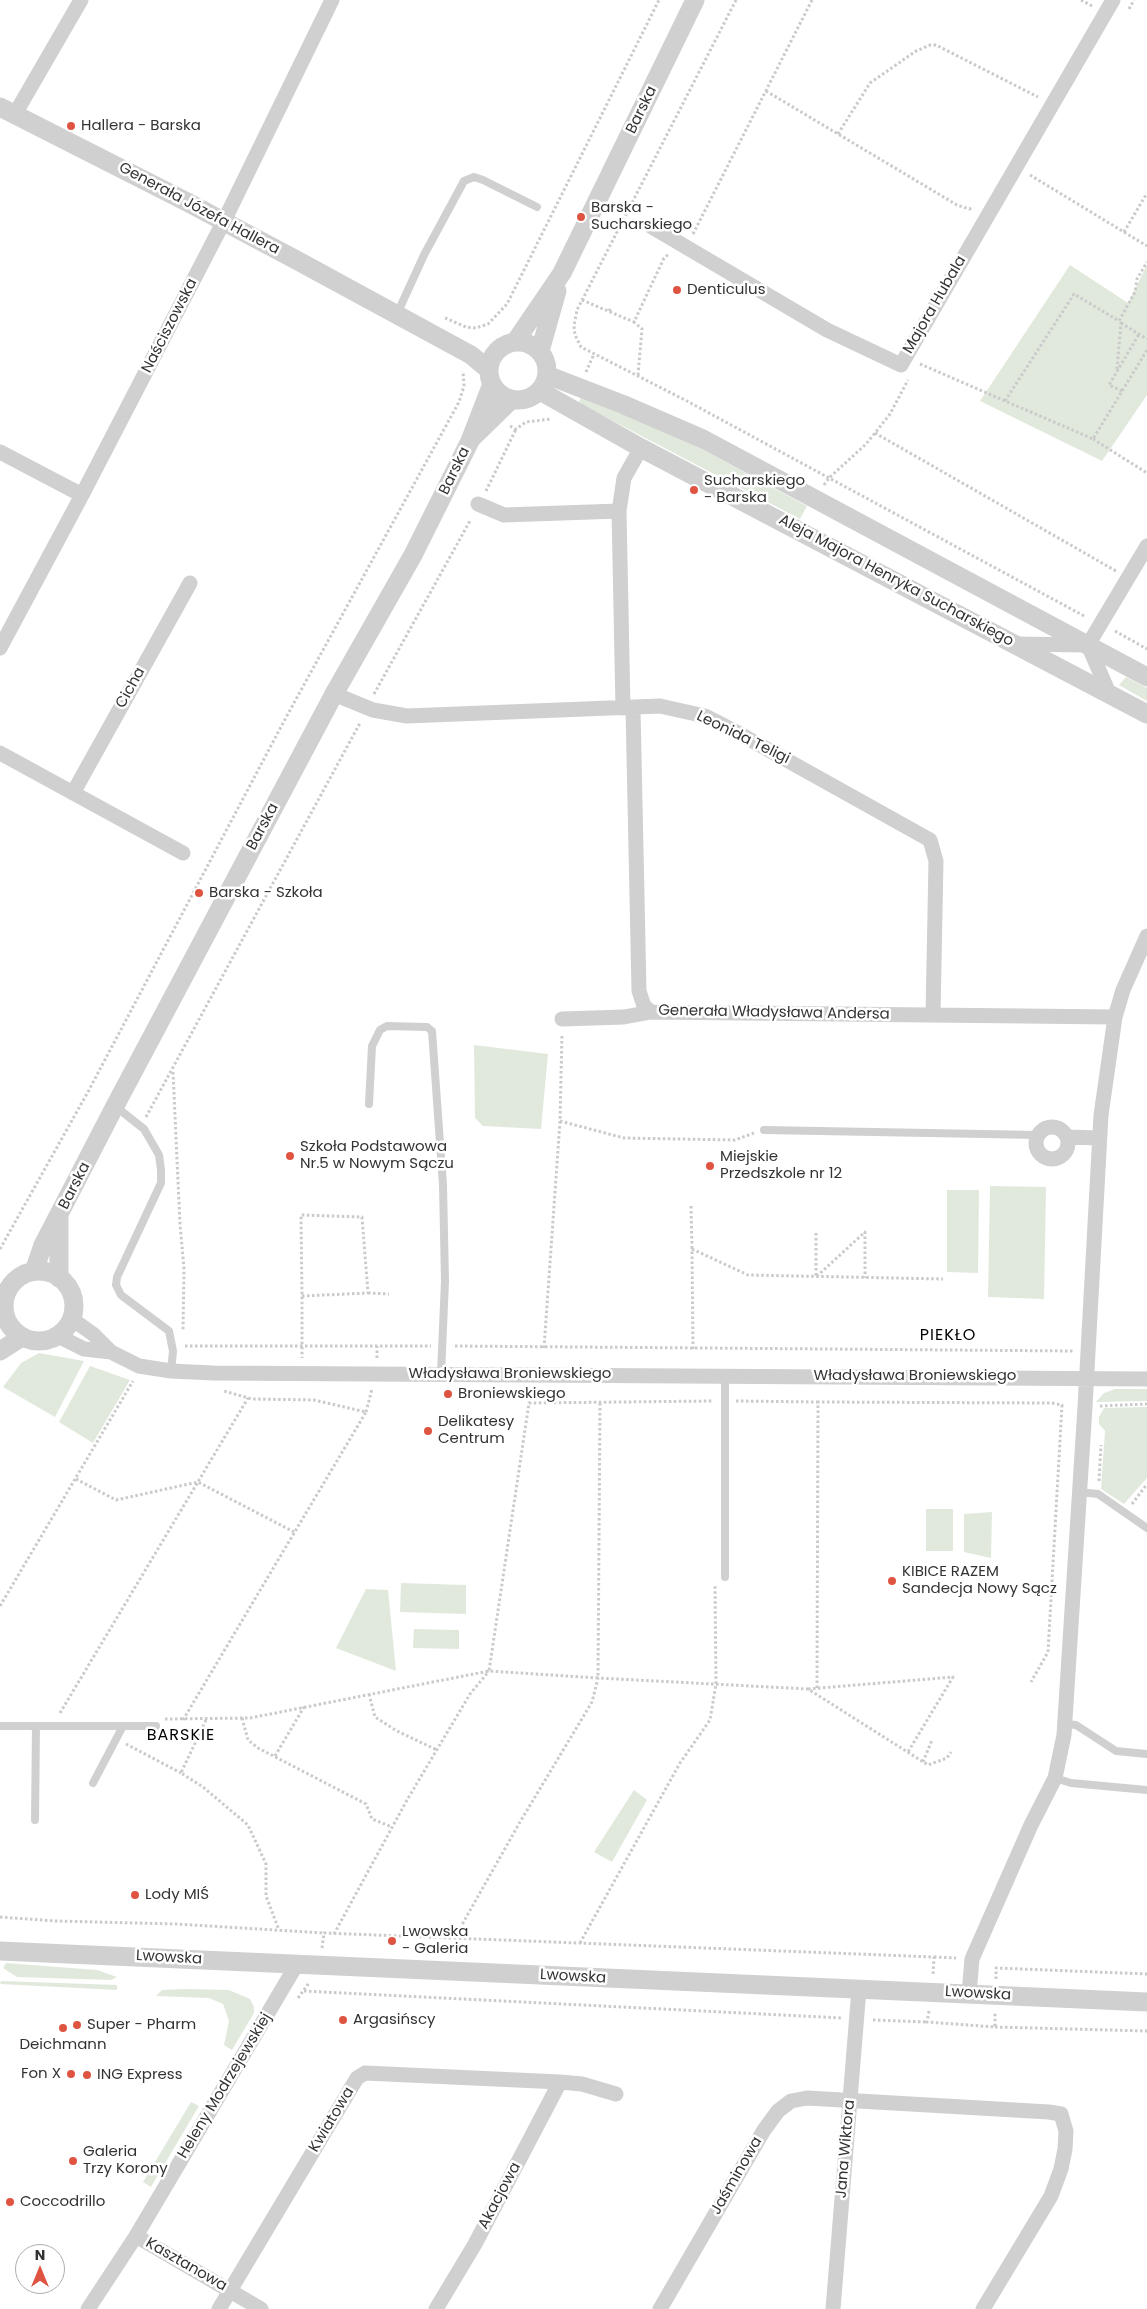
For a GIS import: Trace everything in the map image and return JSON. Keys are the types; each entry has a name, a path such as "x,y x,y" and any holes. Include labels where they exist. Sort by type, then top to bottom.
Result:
{"street":[{"path":"7,111 81,0"},
{"name":"Naściszowska","path":"0,648 224,222 332,0"},
{"name":"Barska","path":"540,351 562,273 695,0"},
{"name":"Majora Hubala","path":"652,227 827,330 901,365 1113,0"},
{"name":"Generała Józefa Hallera","path":"7,111 224,222 397,314 471,355 490,377"},
{"name":"Barska","path":"507,346 562,273"},
{"name":"Generała Józefa Hallera","path":"397,314 477,344 507,346"},
{"path":"524,342 540,351 547,367 544,383 525,400 512,399 499,394 490,377 492,357 507,346 524,342"},
{"name":"Barska","path":"34,1272 42,1245 59,1216 115,1106 334,694 413,555 470,440 490,377"},
{"path":"544,383 622,404 703,439 1147,677"},
{"name":"Aleja Majora Henryka Sucharskiego","path":"544,383 570,405 641,448 1147,714"},
{"name":"Barska","path":"470,440 512,399"},
{"name":"Generała Władysława Andersa","path":"641,448 624,478 619,511 639,990 644,1006 651,1012 1115,1017"},
{"path":"0,452 82,495"},
{"path":"478,504 504,515 619,511"},
{"path":"1088,645 1147,546"},
{"name":"Cicha","path":"73,793 190,583"},
{"path":"1015,644 1088,645"},
{"path":"1088,645 1108,693"},
{"name":"Leonida Teligi","path":"334,694 367,708 407,716 660,706 705,716 857,798 930,840 936,861 933,1015"},
{"path":"0,753 183,853"},
{"path":"969,1994 972,1959 1031,1825 1055,1778 1065,1724 1102,1106 1115,1017 1123,990 1147,936"},
{"path":"562,1018 624,1017 651,1012"},
{"path":"1055,1127 1060,1129 1068,1142 1064,1153 1050,1159 1044,1157 1037,1150 1038,1135 1045,1128 1055,1127"},
{"path":"1066,1137 1099,1138"},
{"name":"Barska","path":"59,1216 59,1278"},
{"path":"34,1272 46,1272 59,1278 66,1284 72,1295 74,1307 72,1319 66,1329 58,1336 38,1342 22,1337 10,1327 2,1313 8,1279 34,1272"},
{"name":"Władysława Broniewskiego","path":"72,1319 93,1334 111,1352 139,1366 171,1371 1147,1379"},
{"name":"Władysława Broniewskiego","path":"58,1336 84,1349 111,1352"},
{"path":"0,1351 22,1337"},
{"name":"Lwowska","path":"0,1951 1147,2002"},
{"name":"Heleny Modrzejewskiej","path":"88,2309 136,2236 298,1964"},
{"name":"Jana Wiktora","path":"833,2309 859,1989"},
{"name":"Kwiatowa","path":"219,2309 357,2078 365,2074 560,2082 597,2087 616,2094"},
{"name":"Akacjowa","path":"436,2309 475,2244 560,2082"},
{"name":"Jaśminowa","path":"660,2309 764,2130 778,2111 791,2101 807,2098 1061,2114 1065,2126 1065,2149 1061,2169 1051,2196 983,2309"},
{"name":"Kasztanowa","path":"136,2236 262,2309"}],"lane":[{"path":"397,314 424,255 464,181 474,177 483,180 537,207"},
{"path":"369,1104 372,1046 380,1030 387,1026 427,1027 432,1031 443,1185 445,1281 441,1374"},
{"path":"115,1106 141,1126 152,1141 159,1155 161,1183 117,1277 116,1285 122,1295 169,1331 172,1346 171,1371"},
{"path":"764,1130 1038,1135"},
{"path":"725,1375 725,1577"},
{"path":"1080,1492 1098,1494 1147,1528"},
{"path":"0,1726 123,1726 157,1722"},
{"path":"1065,1724 1076,1725 1116,1751 1147,1754"},
{"path":"35,1820 36,1726"},
{"path":"93,1783 123,1726"},
{"path":"1055,1778 1071,1783 1147,1790"}],"path":[{"path":"441,316 476,328 488,324 507,304 659,0"},
{"path":"736,0 577,310 574,326 575,335 581,347 638,375 1075,612 1147,649"},
{"path":"687,247 812,0"},
{"path":"838,134 870,83 916,51 930,45 936,45 1045,101"},
{"path":"766,91 957,205 969,209 980,205"},
{"path":"1025,183 1030,175 1147,246"},
{"path":"1124,232 1147,193"},
{"path":"634,322 664,258 671,252"},
{"path":"1116,372 1120,322 1135,292 1137,279 1147,262"},
{"path":"1005,401 1074,294 1147,339"},
{"path":"582,300 634,322 642,329 638,375"},
{"path":"609,311 612,307"},
{"path":"1122,391 1109,385 1139,334"},
{"path":"1093,439 1147,350"},
{"path":"914,370 918,362 1093,439 1147,473"},
{"path":"815,499 828,478 865,445 890,414 910,377"},
{"path":"898,379 906,384"},
{"path":"0,1249 88,1090 283,723 459,402"},
{"path":"141,1126 507,451 516,429"},
{"path":"875,433 1128,578"},
{"path":"544,1348 560,1121 562,1018"},
{"path":"173,1070 184,1269 183,1346"},
{"path":"560,1121 624,1138 736,1140 764,1130"},
{"path":"691,1206 693,1349"},
{"path":"302,1373 301,1215 362,1217 368,1293"},
{"path":"816,1277 865,1232 866,1278"},
{"path":"816,1233 816,1277"},
{"path":"692,1249 743,1275 943,1279"},
{"path":"302,1296 389,1294"},
{"path":"172,1346 302,1345 693,1349 1087,1350"},
{"path":"0,1606 136,1374"},
{"path":"183,1720 366,1412 314,1400 248,1398 218,1390"},
{"path":"66,1717 58,1717 248,1398"},
{"path":"334,1934 392,1827 470,1694 489,1671 529,1403 725,1401 1052,1403 1062,1405 1048,1652 1031,1682"},
{"path":"817,1688 818,1402"},
{"path":"455,1937 520,1822 592,1702 598,1678 600,1403"},
{"path":"76,1479 116,1500 198,1482 294,1532"},
{"path":"1125,1513 1147,1484"},
{"path":"157,1722 242,1718 489,1671 808,1689 953,1677 908,1752"},
{"path":"580,1943 680,1763 710,1720 716,1684"},
{"path":"808,1689 928,1765 947,1758 951,1752"},
{"path":"369,1694 375,1717 397,1731 437,1750"},
{"path":"275,1756 304,1707"},
{"path":"242,1718 248,1740 328,1786 366,1804 372,1819 392,1827"},
{"path":"181,1773 206,1720"},
{"path":"116,1738 203,1787 248,1826 266,1864 266,1896 278,1930"},
{"path":"923,1762 932,1740"},
{"path":"0,1917 334,1934 455,1937 934,1957 932,1992"},
{"path":"324,1933 320,1965 304,1991 928,2022"},
{"path":"995,2027 1147,2031"}],"shaded area":[{"path":"1070,265 1128,303 1147,265 1147,395 1102,461 980,401"},
{"path":"582,395 683,439 807,506 800,519 588,408 579,402"},
{"path":"1126,677 1147,688 1147,701 1119,685"},
{"path":"474,1045 548,1054 541,1129 483,1126 475,1118"},
{"path":"990,1186 1046,1187 1044,1299 988,1297"},
{"path":"947,1190 979,1190 978,1273 947,1272"},
{"path":"39,1353 84,1361 55,1417 3,1387 21,1363"},
{"path":"90,1366 130,1380 93,1443 59,1422"},
{"path":"1115,1389 1147,1389 1147,1401 1096,1402 1104,1393"},
{"path":"1147,1407 1147,1478 1124,1504 1101,1489 1105,1431 1099,1424 1099,1417 1104,1408"},
{"path":"926,1509 953,1509 953,1551 926,1551"},
{"path":"992,1512 991,1558 964,1552 964,1514"},
{"path":"401,1583 466,1585 466,1614 400,1612"},
{"path":"366,1589 388,1590 396,1671 336,1648"},
{"path":"414,1629 459,1630 459,1649 413,1648"},
{"path":"634,1790 647,1800 612,1862 594,1852"},
{"path":"6,1963 97,1970 117,1977 111,1980 17,1977 3,1968"},
{"path":"1,1981 117,1985 117,1990 0,1984"},
{"path":"162,1990 229,1990 250,1999 254,2007 254,2013 232,2050 224,2045 229,2021 223,2004 209,1998 156,1996"},
{"path":"191,2102 199,2106 151,2187 143,2182"}],"place":[{"name":"Hallera - Barska","path":"71,126"},
{"name":"Barska - Sucharskiego","path":"581,217"},
{"name":"Denticulus","path":"677,290"},
{"name":"Sucharskiego - Barska","path":"694,490"},
{"name":"Barska - Szkoła","path":"199,893"},
{"name":"Szkoła Podstawowa Nr.5 w Nowym Sączu","path":"290,1156"},
{"name":"Miejskie Przedszkole nr 12","path":"710,1166"},
{"name":"Broniewskiego","path":"448,1394"},
{"name":"Delikatesy Centrum","path":"428,1431"},
{"name":"KIBICE RAZEM Sandecja Nowy Sącz","path":"892,1581"},
{"name":"Lody MIŚ","path":"135,1895"},
{"name":"Lwowska - Galeria","path":"392,1941"},
{"name":"Argasińscy","path":"343,2020"},
{"name":"Super - Pharm","path":"77,2025"},
{"name":"Deichmann","path":"63,2028"},
{"name":"Fon X","path":"71,2074"},
{"name":"ING Express","path":"87,2075"},
{"name":"Galeria Trzy Korony","path":"73,2161"},
{"name":"Coccodrillo","path":"10,2202"}],"district":[{"name":"PIEKŁO","path":"948,1336"},
{"name":"BARSKIE","path":"181,1736"}]}
